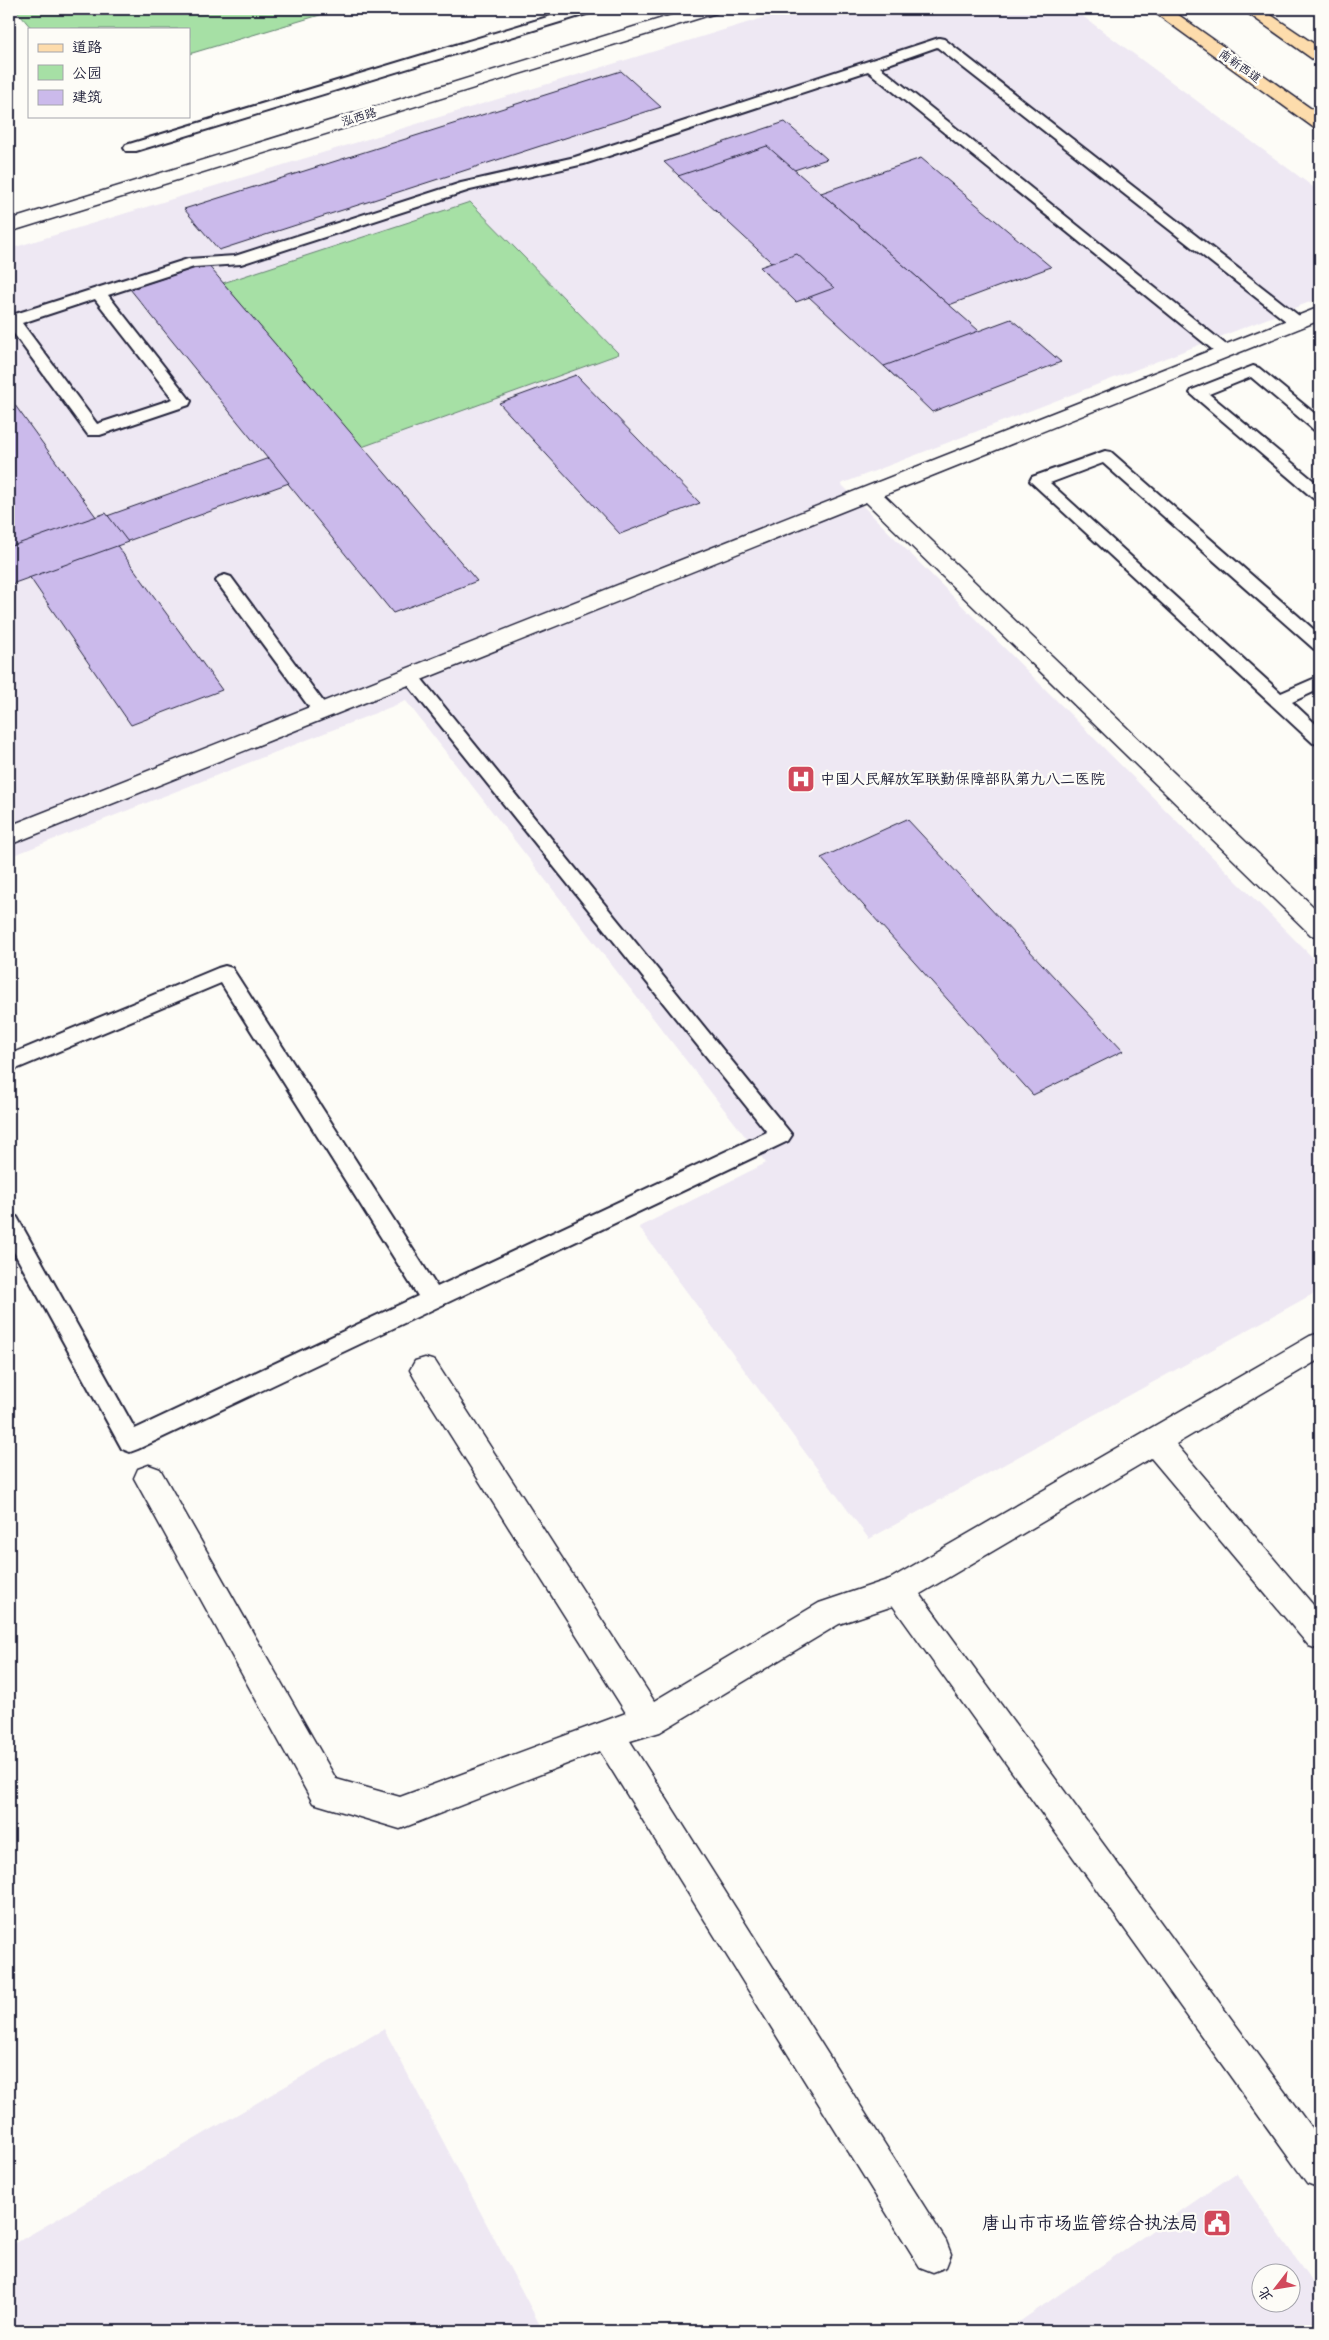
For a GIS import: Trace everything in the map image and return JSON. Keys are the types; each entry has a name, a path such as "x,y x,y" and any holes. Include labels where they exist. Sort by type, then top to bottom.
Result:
{"main road":[{"name":"南新西道","path":"1159,9 1320,123"},
{"path":"1251,9 1320,56"}],"street":[{"name":"泓西路","path":"9,226 710,9"},
{"path":"9,836 1320,313"},
{"path":"869,493 1320,928"},
{"path":"149,1478 325,1792 400,1813 607,1733 649,1721 830,1613 899,1590 1320,1345"},
{"path":"425,1370 649,1721"},
{"path":"1154,1440 1320,1636"},
{"path":"899,1590 1320,2170"},
{"path":"607,1733 933,2254"}],"lane":[{"path":"131,148 588,9"},
{"path":"98,293 182,401 94,431 11,321 193,262 236,261 466,186 579,161 939,42 1297,322"},
{"path":"870,66 1224,351"},
{"path":"1320,426 1253,371 1198,393 1320,495"},
{"path":"1320,645 1105,456 1038,481 1320,738"},
{"path":"225,581 321,711"},
{"path":"9,1222 130,1442 781,1135 410,676"},
{"path":"1280,701 1320,682"},
{"path":"9,1064 225,973 433,1300"}],"shaded area":[{"name":"中国人民解放军联勤保障部队第九八二医院","path":"792,9 1073,9 1320,192 1320,298 841,484 1320,965 1320,1290 869,1539 639,1227 766,1163 406,701 9,857 9,249"},
{"path":"384,2029 543,2331 9,2331 9,2247"},
{"name":"唐山市市场监管综合执法局","path":"1236,2173 1298,2262 1252,2262 1252,2312 1302,2312 1302,2267 1320,2293 1320,2331 1006,2331"}],"green space":[{"path":"15,9 340,9 190,54 190,28 31,28"},
{"path":"470,202 619,354 362,447 223,283"}],"building":[{"path":"621,71 661,107 219,250 184,209"},
{"path":"785,122 827,159 705,200 664,162"},
{"path":"767,146 1009,357 913,393 678,176"},
{"path":"921,158 1051,267 949,305 821,193"},
{"path":"797,254 834,288 796,302 760,267"},
{"path":"207,264 477,581 393,613 130,289"},
{"path":"1011,319 1061,362 932,412 884,366"},
{"path":"576,375 700,503 620,534 499,403"},
{"path":"9,397 222,690 131,725 9,547"},
{"path":"269,458 289,483 125,542 107,516"},
{"path":"106,513 128,542 9,585 9,547"},
{"path":"907,819 1123,1051 1033,1095 821,858"}],"place":[{"name":"中国人民解放军联勤保障部队第九八二医院","path":"801,779"},
{"name":"唐山市市场监管综合执法局","path":"1217,2223"}]}
